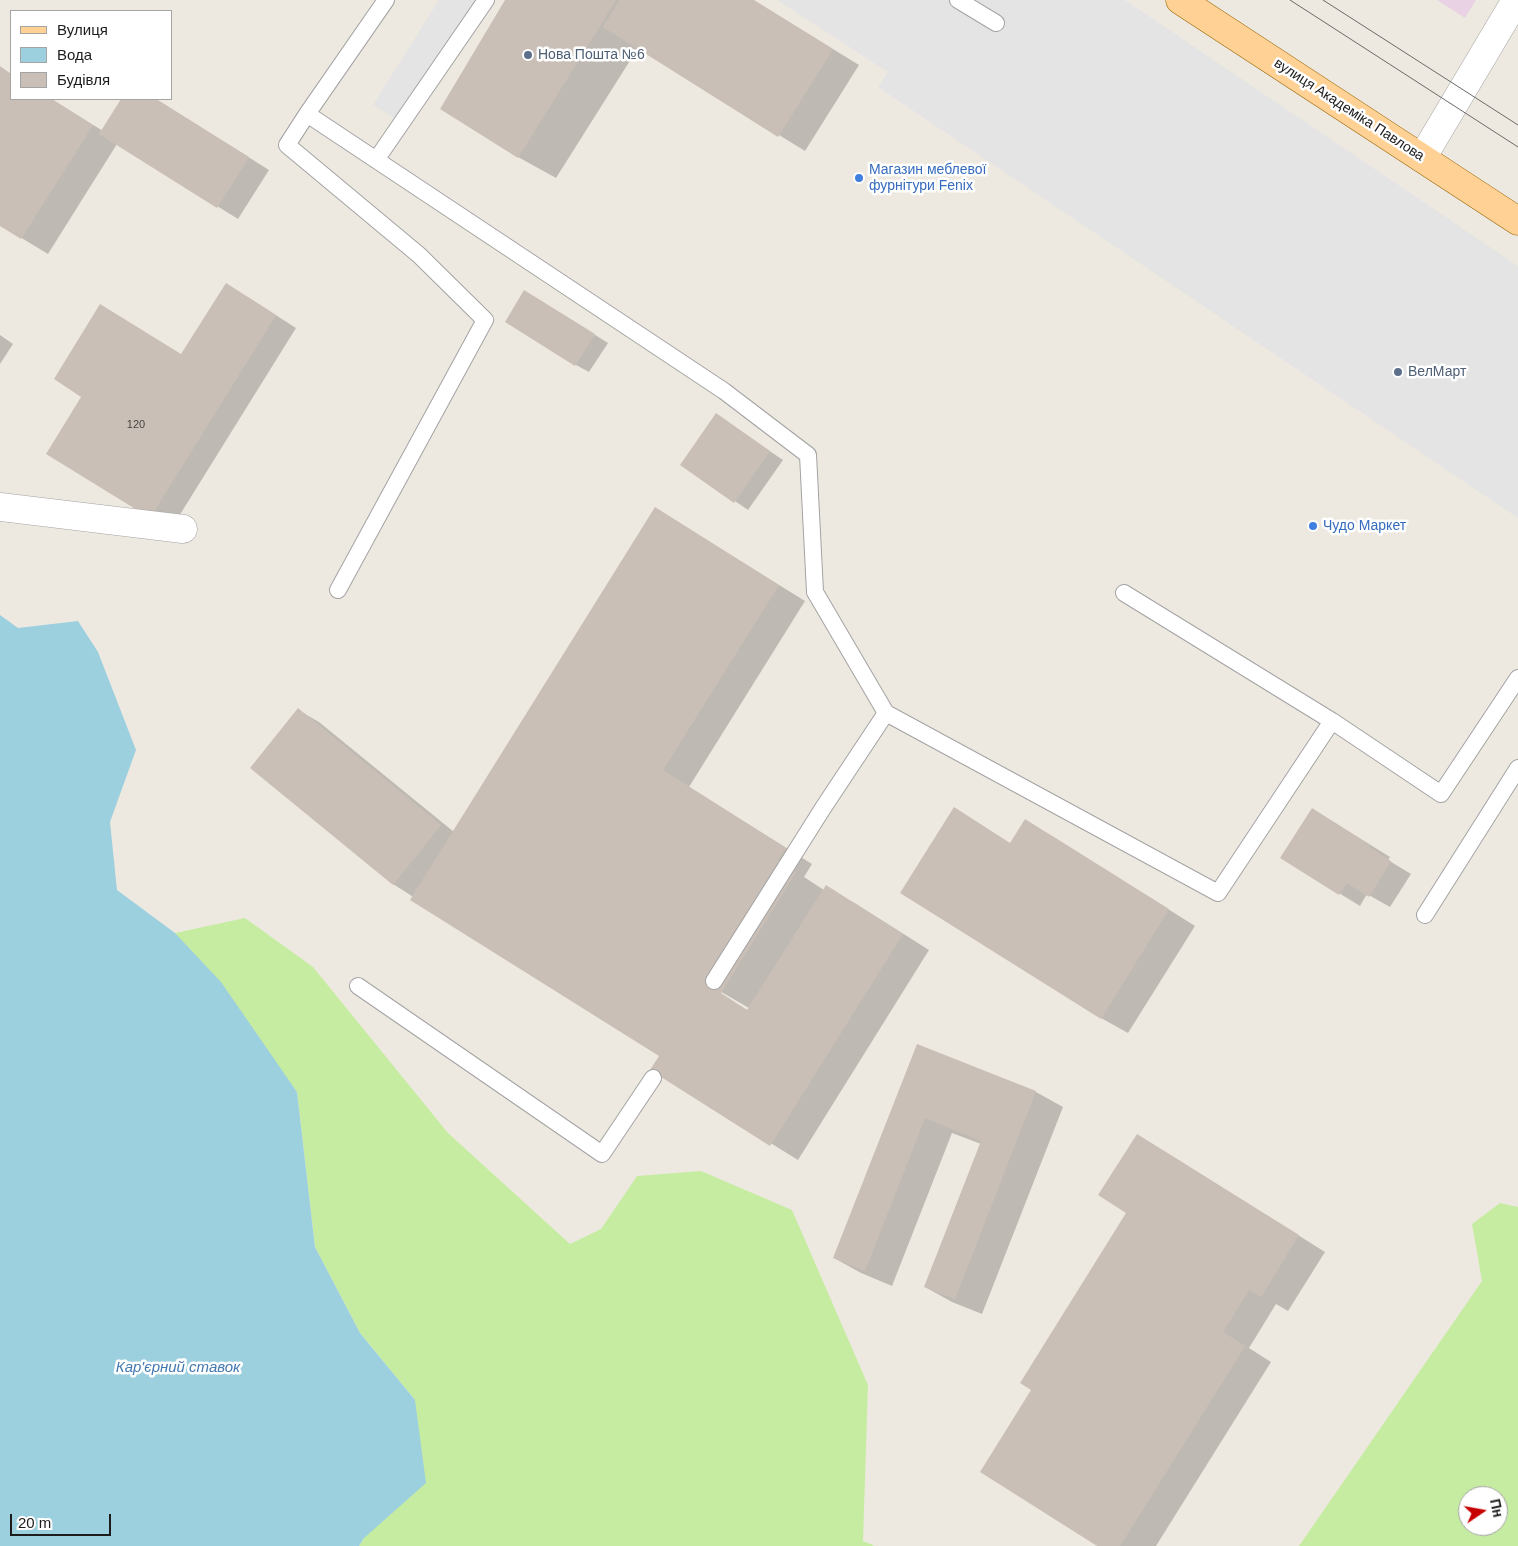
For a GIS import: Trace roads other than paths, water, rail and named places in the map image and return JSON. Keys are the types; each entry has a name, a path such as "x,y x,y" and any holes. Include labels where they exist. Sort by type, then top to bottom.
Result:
{"main road":[{"name":"вулиця Академіка Павлова","path":"1180,0 1518,221"}],"street":[{"path":"1422,158 1516,0"},
{"path":"0,507 183,529"}],"lane":[{"path":"338,590 485,320 419,255 287,145 386,0"},
{"path":"376,160 486,0"},
{"path":"958,0 996,23"},
{"path":"307,114 724,391 808,455 815,592 886,713 1218,893 1332,722"},
{"path":"1124,593 1332,722 1441,794 1518,678"},
{"path":"714,981 823,808 886,713"},
{"path":"1425,914 1518,768"},
{"path":"358,986 602,1154 653,1078"}],"water":[{"name":"Кар'єрний ставок","path":"0,615 18,628 78,621 98,652 136,750 110,822 117,890 175,933 221,982 297,1092 315,1247 360,1333 415,1400 426,1483 364,1538 359,1546 0,1546"}],"tram line":[{"path":"1290,0 1518,147"},
{"path":"1323,0 1518,125"}],"place":[{"name":"Нова Пошта №6","path":"528,55"},
{"name":"Магазин меблевої фурнітури Fenix","path":"859,178"},
{"name":"ВелМарт","path":"1398,372"},
{"name":"Чудо Маркет","path":"1313,526"}]}
